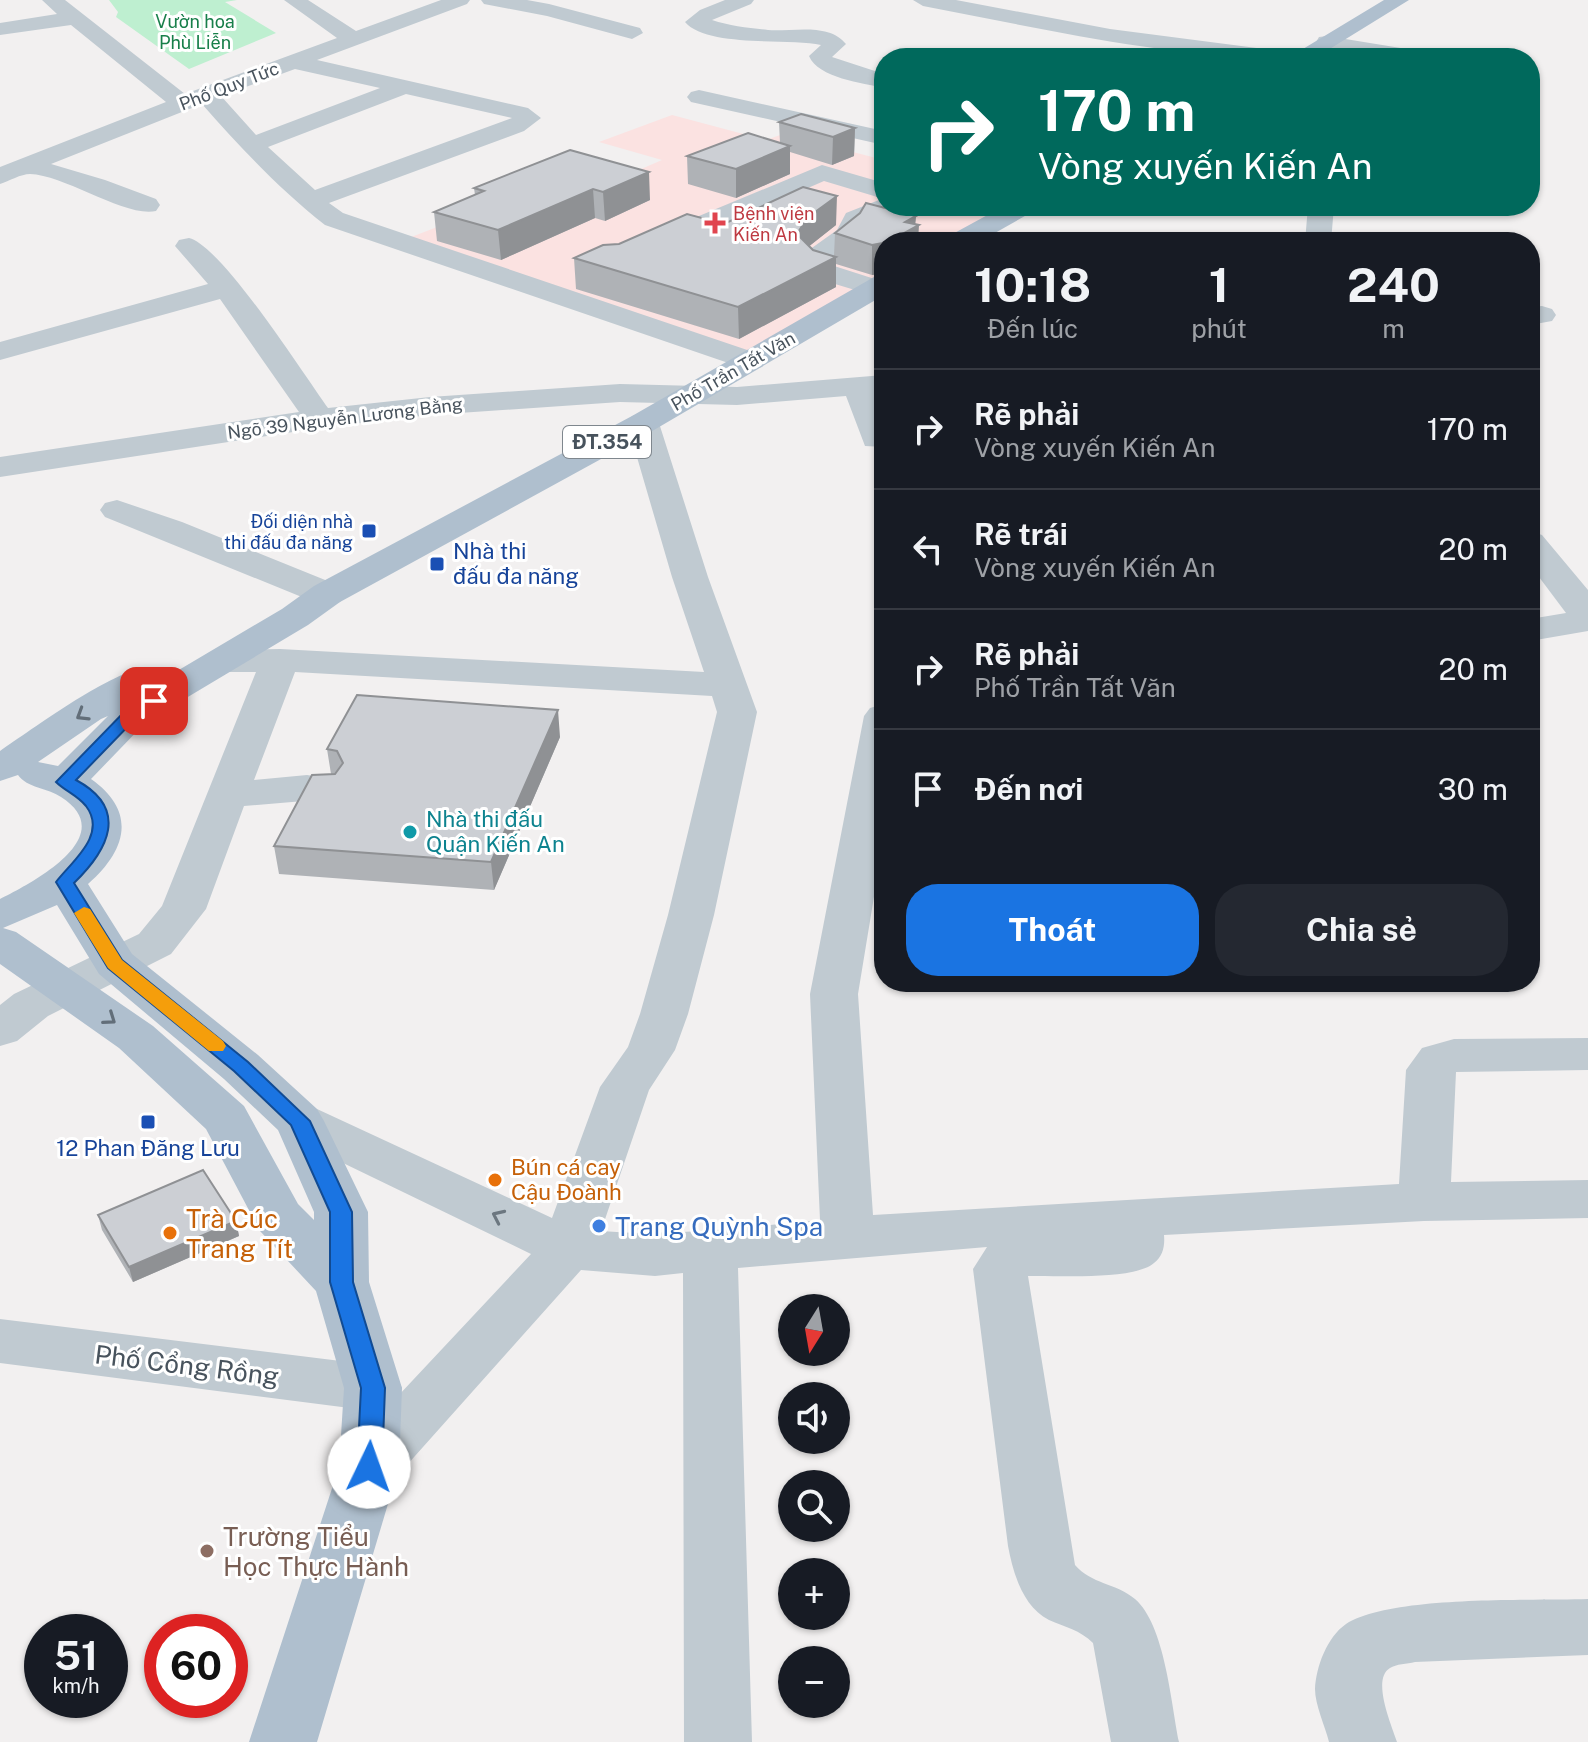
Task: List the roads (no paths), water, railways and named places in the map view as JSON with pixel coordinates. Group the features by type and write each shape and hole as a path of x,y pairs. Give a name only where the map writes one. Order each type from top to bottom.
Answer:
{"main road":[{"path":"1316,48 1399,0"},
{"path":"977,232 1005,216"},
{"name":"Phố Trần Tất Văn","path":"65,782 132,714 295,617 327,594 643,423 874,289"},
{"name":"Phố Trần Tất Văn","path":"0,770 87,711 275,610 327,594"},
{"path":"0,770 45,775 79,789 97,808 101,831 90,857 65,882 28,904 0,915"},
{"path":"65,882 115,964 241,1067 299,1121 341,1212 341,1282 373,1388 369,1467 283,1742"},
{"path":"0,942 136,1037 226,1118 279,1217 341,1282"}],"street":[{"path":"52,0 76,18 204,90 251,145 309,201 334,219 751,361"},
{"path":"294,0 355,40"},
{"name":"Phố Quy Tức","path":"0,176 30,166 204,90 294,62 460,0"},
{"path":"491,0 549,10 632,33"},
{"path":"744,0 696,22 730,30 832,41 835,44 820,56 821,60 845,71 874,78"},
{"path":"923,0 1110,35 1206,48"},
{"path":"730,30 770,16"},
{"path":"0,29 76,18"},
{"path":"1327,42 1362,48"},
{"path":"294,62 520,113 529,118 516,126 309,201"},
{"path":"251,145 406,86"},
{"path":"699,97 874,136"},
{"path":"782,160 874,188"},
{"path":"30,166 96,185 147,205"},
{"path":"637,253 822,173"},
{"path":"874,210 855,219 849,234 819,256 820,268 874,284"},
{"path":"189,246 227,288 319,418"},
{"path":"0,351 227,288"},
{"path":"871,385 874,417"},
{"name":"Ngõ 39 Nguyễn Lương Bằng","path":"0,467 319,418 550,396 737,396 871,385"},
{"path":"369,1467 568,1249 625,1087 651,1050 691,915 737,712 690,577 643,423"},
{"path":"117,510 167,526 270,574 327,594"},
{"path":"1540,554 1584,609 1585,616 1581,622 1540,628"},
{"path":"222,661 280,660 728,685"},
{"path":"0,1030 31,1005 155,944 183,909 280,660"},
{"path":"848,1237 834,994 874,772"},
{"path":"227,795 324,789"},
{"path":"1424,1202 1431,1070 1439,1060 1454,1055 1588,1054"},
{"path":"299,1121 568,1249 655,1256 710,1248 1136,1217 1424,1202 1588,1199"},
{"path":"1136,1217 1138,1247 1131,1252 1019,1256 1007,1260 1000,1269 1015,1391 1046,1574 1064,1599 1100,1609 1116,1619 1124,1634 1145,1742"},
{"path":"710,1248 718,1742"},
{"name":"Phố Cổng Rồng","path":"0,1341 373,1388"},
{"path":"1363,1742 1348,1691 1352,1664 1368,1645 1415,1633 1588,1627"}],"place":[{"name":"Bệnh viện Kiến An","path":"715,223"},
{"name":"Đối diện nhà thi đấu đa năng","path":"369,531"},
{"name":"Nhà thi đấu đa năng","path":"437,564"},
{"name":"Nhà thi đấu Quận Kiến An","path":"410,832"},
{"name":"12 Phan Đăng Lưu","path":"148,1122"},
{"name":"Bún cá cay Cậu Đoành","path":"495,1180"},
{"name":"Trang Quỳnh Spa","path":"599,1226"},
{"name":"Trà Cúc Trang Tít","path":"170,1233"},
{"name":"Trường Tiểu Học Thực Hành","path":"207,1551"}],"park label":[{"name":"Vườn hoa Phù Liễn","path":"195,31"}]}
